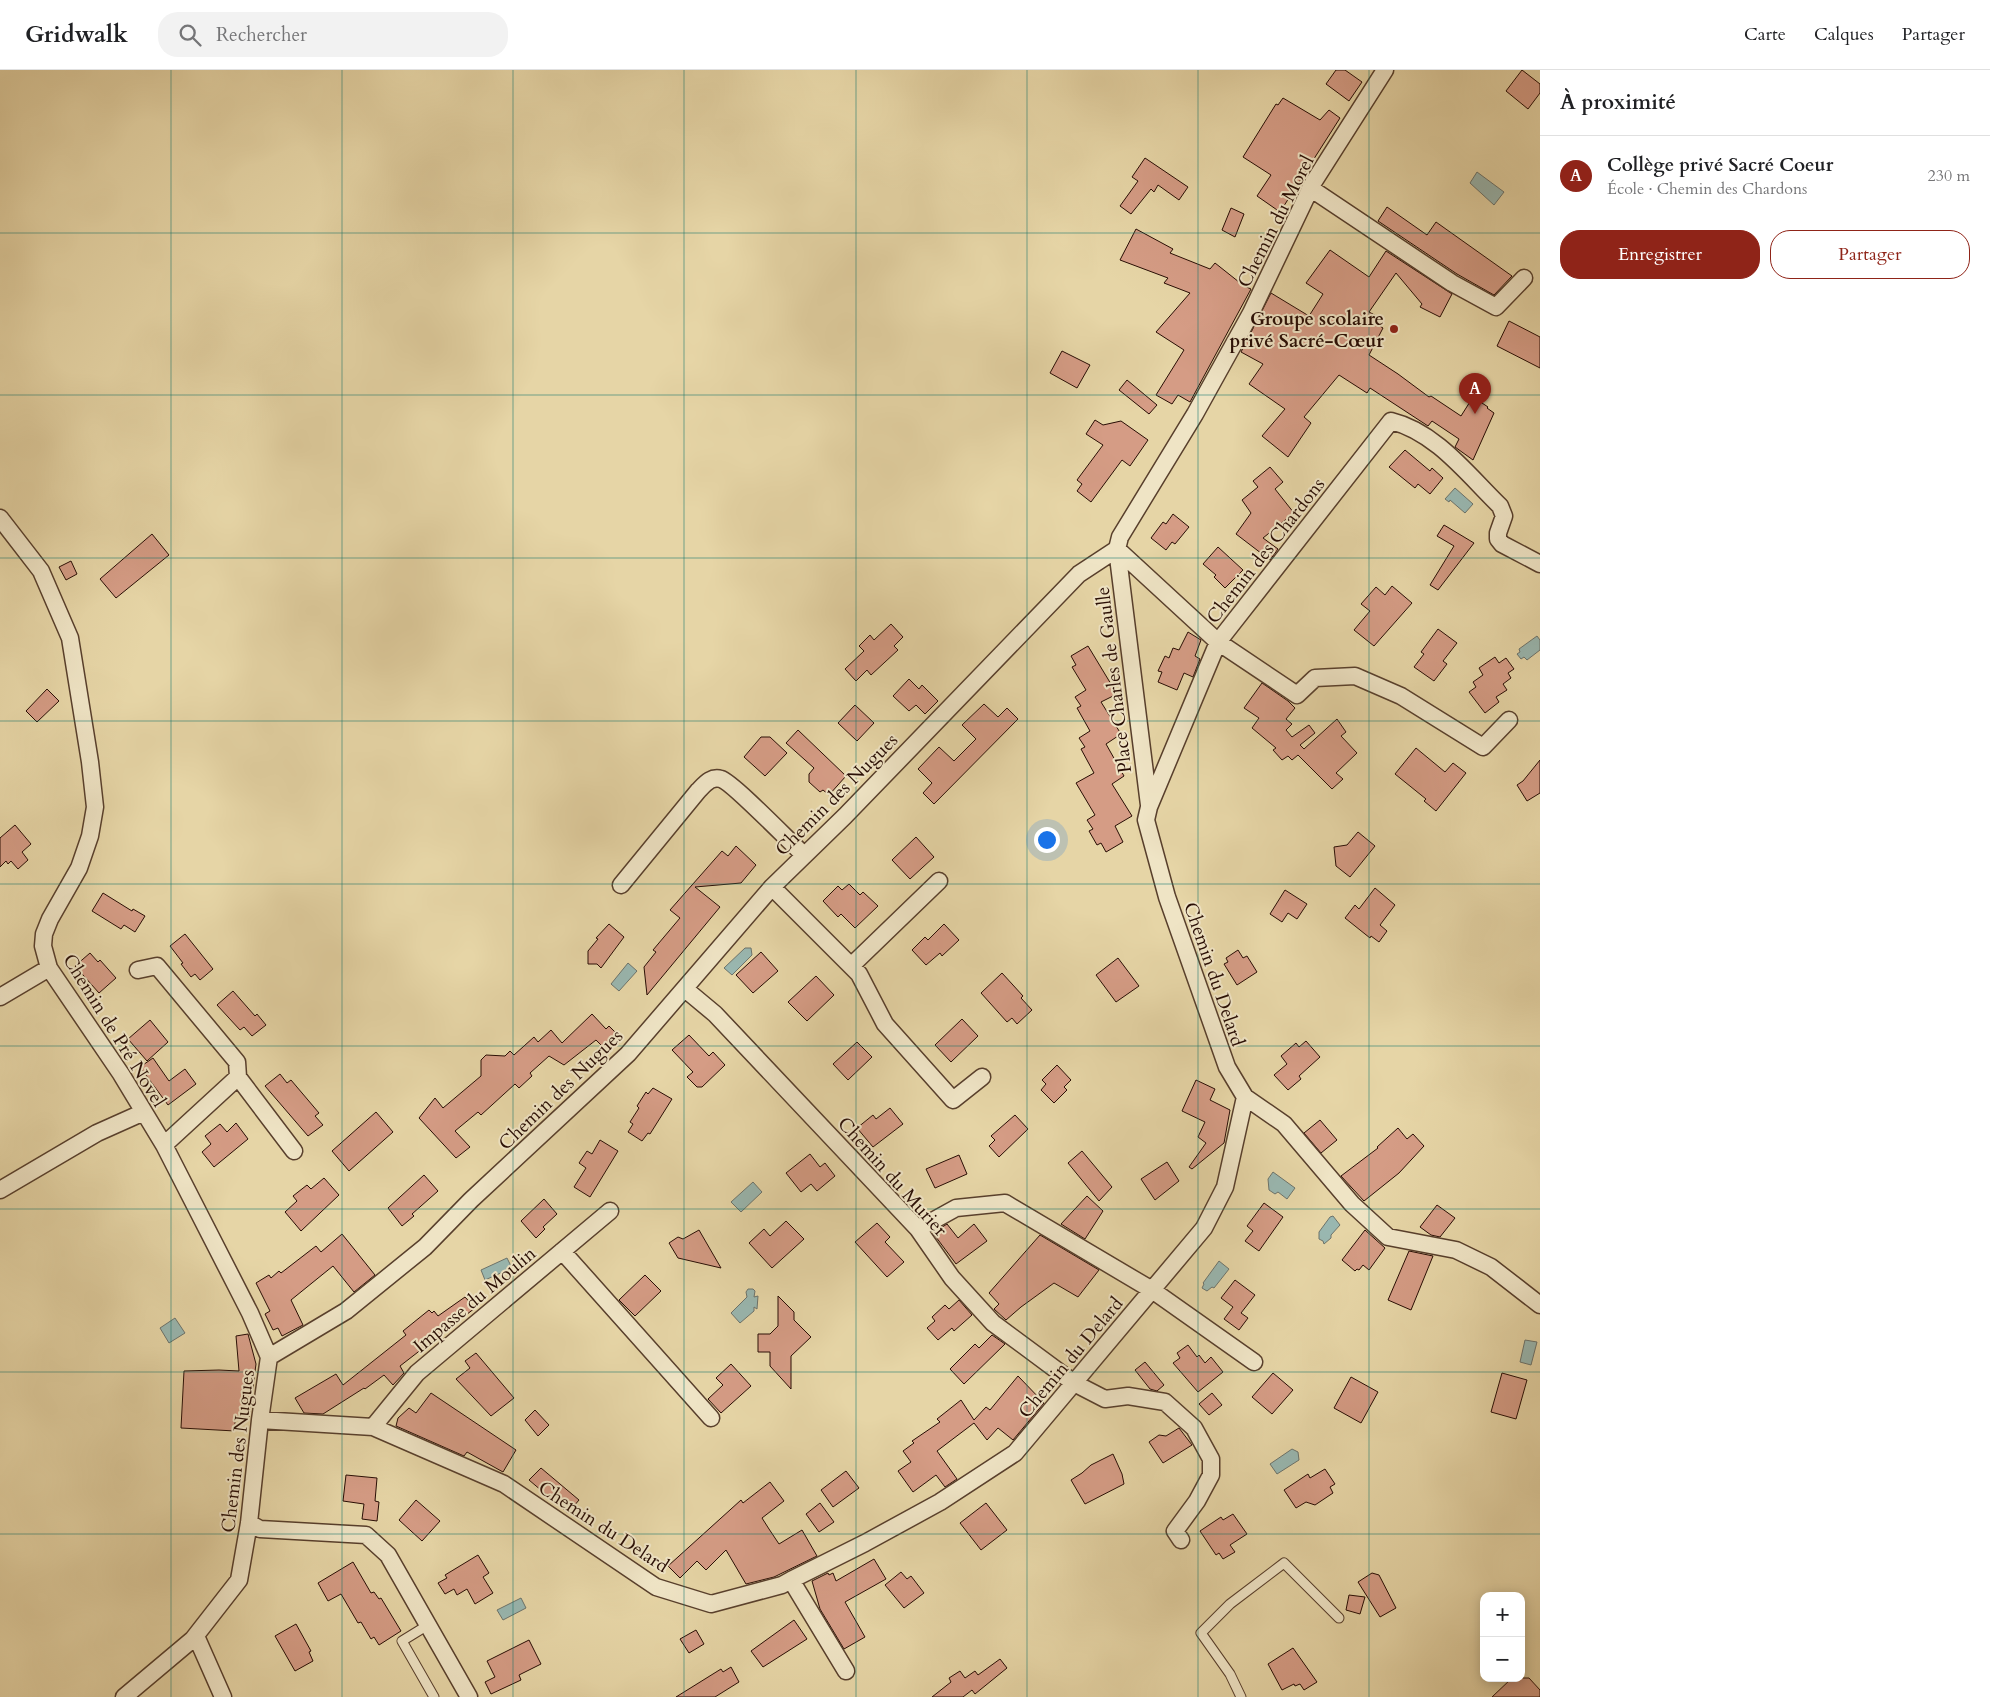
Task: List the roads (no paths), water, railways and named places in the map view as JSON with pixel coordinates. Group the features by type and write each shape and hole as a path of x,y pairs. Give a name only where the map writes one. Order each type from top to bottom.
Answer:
{"street":[{"name":"Chemin du Morel","path":"1117,548 1120,537 1195,414 1251,313 1310,188 1385,70"},
{"path":"1310,188 1452,283 1496,307 1524,278"},
{"name":"Chemin des Chardons","path":"1508,720 1483,747 1401,696 1354,676 1315,678 1296,695 1218,642 1390,421 1405,425 1440,447 1500,506 1504,516 1498,533 1498,539 1502,544 1540,564"},
{"name":"Chemin de Pré Novel","path":"0,518 41,571 70,638 93,789 95,807 87,844 79,868 50,918 44,934 43,946 50,968 121,1074 164,1144 250,1313 269,1357"},
{"path":"1117,548 1218,642"},
{"name":"Place Charles de Gaulle","path":"1117,548 1149,807"},
{"name":"Chemin des Nugues","path":"130,1695 196,1636 240,1580 249,1523 269,1357 346,1311 425,1247 470,1200 628,1054 772,887 852,809 1079,574 1117,548"},
{"name":"Chemin du Delard","path":"260,1420 373,1427 504,1484 656,1587 711,1604 791,1580 865,1543 931,1506 1016,1453 1204,1228 1225,1187 1245,1097 1227,1067 1167,897 1146,820 1149,807 1218,642"},
{"path":"621,885 698,791 712,779 720,778 734,788 804,855"},
{"path":"851,966 939,881"},
{"path":"772,887 859,974 885,1024 953,1100 982,1077"},
{"path":"138,970 157,966 237,1062 238,1077 294,1151"},
{"path":"0,997 50,968"},
{"name":"Chemin du Murier","path":"685,990 715,1014 918,1229 952,1278 993,1323 1074,1383 1105,1399 1128,1396 1165,1402 1194,1428 1211,1459 1211,1475 1197,1501 1175,1531 1181,1540"},
{"path":"164,1144 238,1077"},
{"path":"1245,1097 1284,1124 1352,1204 1388,1237 1456,1250 1491,1267 1540,1305"},
{"path":"0,1190 97,1132 144,1112"},
{"path":"918,1229 956,1208 1005,1203 1152,1290 1254,1362"},
{"name":"Impasse du Moulin","path":"373,1427 417,1373 610,1211"},
{"path":"562,1251 711,1418"},
{"path":"249,1523 260,1529 366,1536 388,1555 469,1697"},
{"path":"791,1580 846,1671"},
{"path":"196,1636 223,1697"}],"lane":[{"path":"1241,1697 1230,1674 1201,1633 1230,1604 1284,1563 1338,1618"},
{"path":"428,1625 402,1640 434,1697"}],"water":[{"path":"1477,172 1504,192 1494,205 1470,183"},
{"path":"1455,488 1473,504 1465,513 1450,500 1449,502 1445,499"},
{"path":"1537,636 1540,640 1540,650 1527,660 1524,657 1521,659 1517,654 1520,652 1519,649"},
{"path":"745,948 751,948 752,955 732,975 724,968"},
{"path":"628,963 637,971 619,991 611,984"},
{"path":"1273,1172 1295,1188 1287,1199 1278,1192 1275,1194 1269,1190 1268,1179"},
{"path":"753,1182 762,1192 741,1212 731,1202"},
{"path":"1333,1216 1340,1225 1324,1244 1319,1239 1319,1232 1330,1217"},
{"path":"507,1258 512,1268 485,1280 481,1270"},
{"path":"1219,1261 1229,1269 1214,1288 1212,1287 1207,1291 1202,1288 1203,1283"},
{"path":"748,1289 755,1291 754,1297 758,1296 757,1309 754,1307 754,1311 740,1323 731,1313 747,1297 746,1292"},
{"path":"175,1318 185,1333 169,1343 160,1328"},
{"path":"1525,1340 1537,1342 1531,1365 1520,1362"},
{"path":"1292,1449 1298,1452 1299,1460 1277,1474 1270,1464"},
{"path":"521,1598 526,1608 503,1620 497,1610"}],"place":[{"name":"Groupe scolaire privé Sacré-Cœur","path":"1394,329"},
{"name":"Collège privé Sacré Coeur","path":"1475,414"}]}
